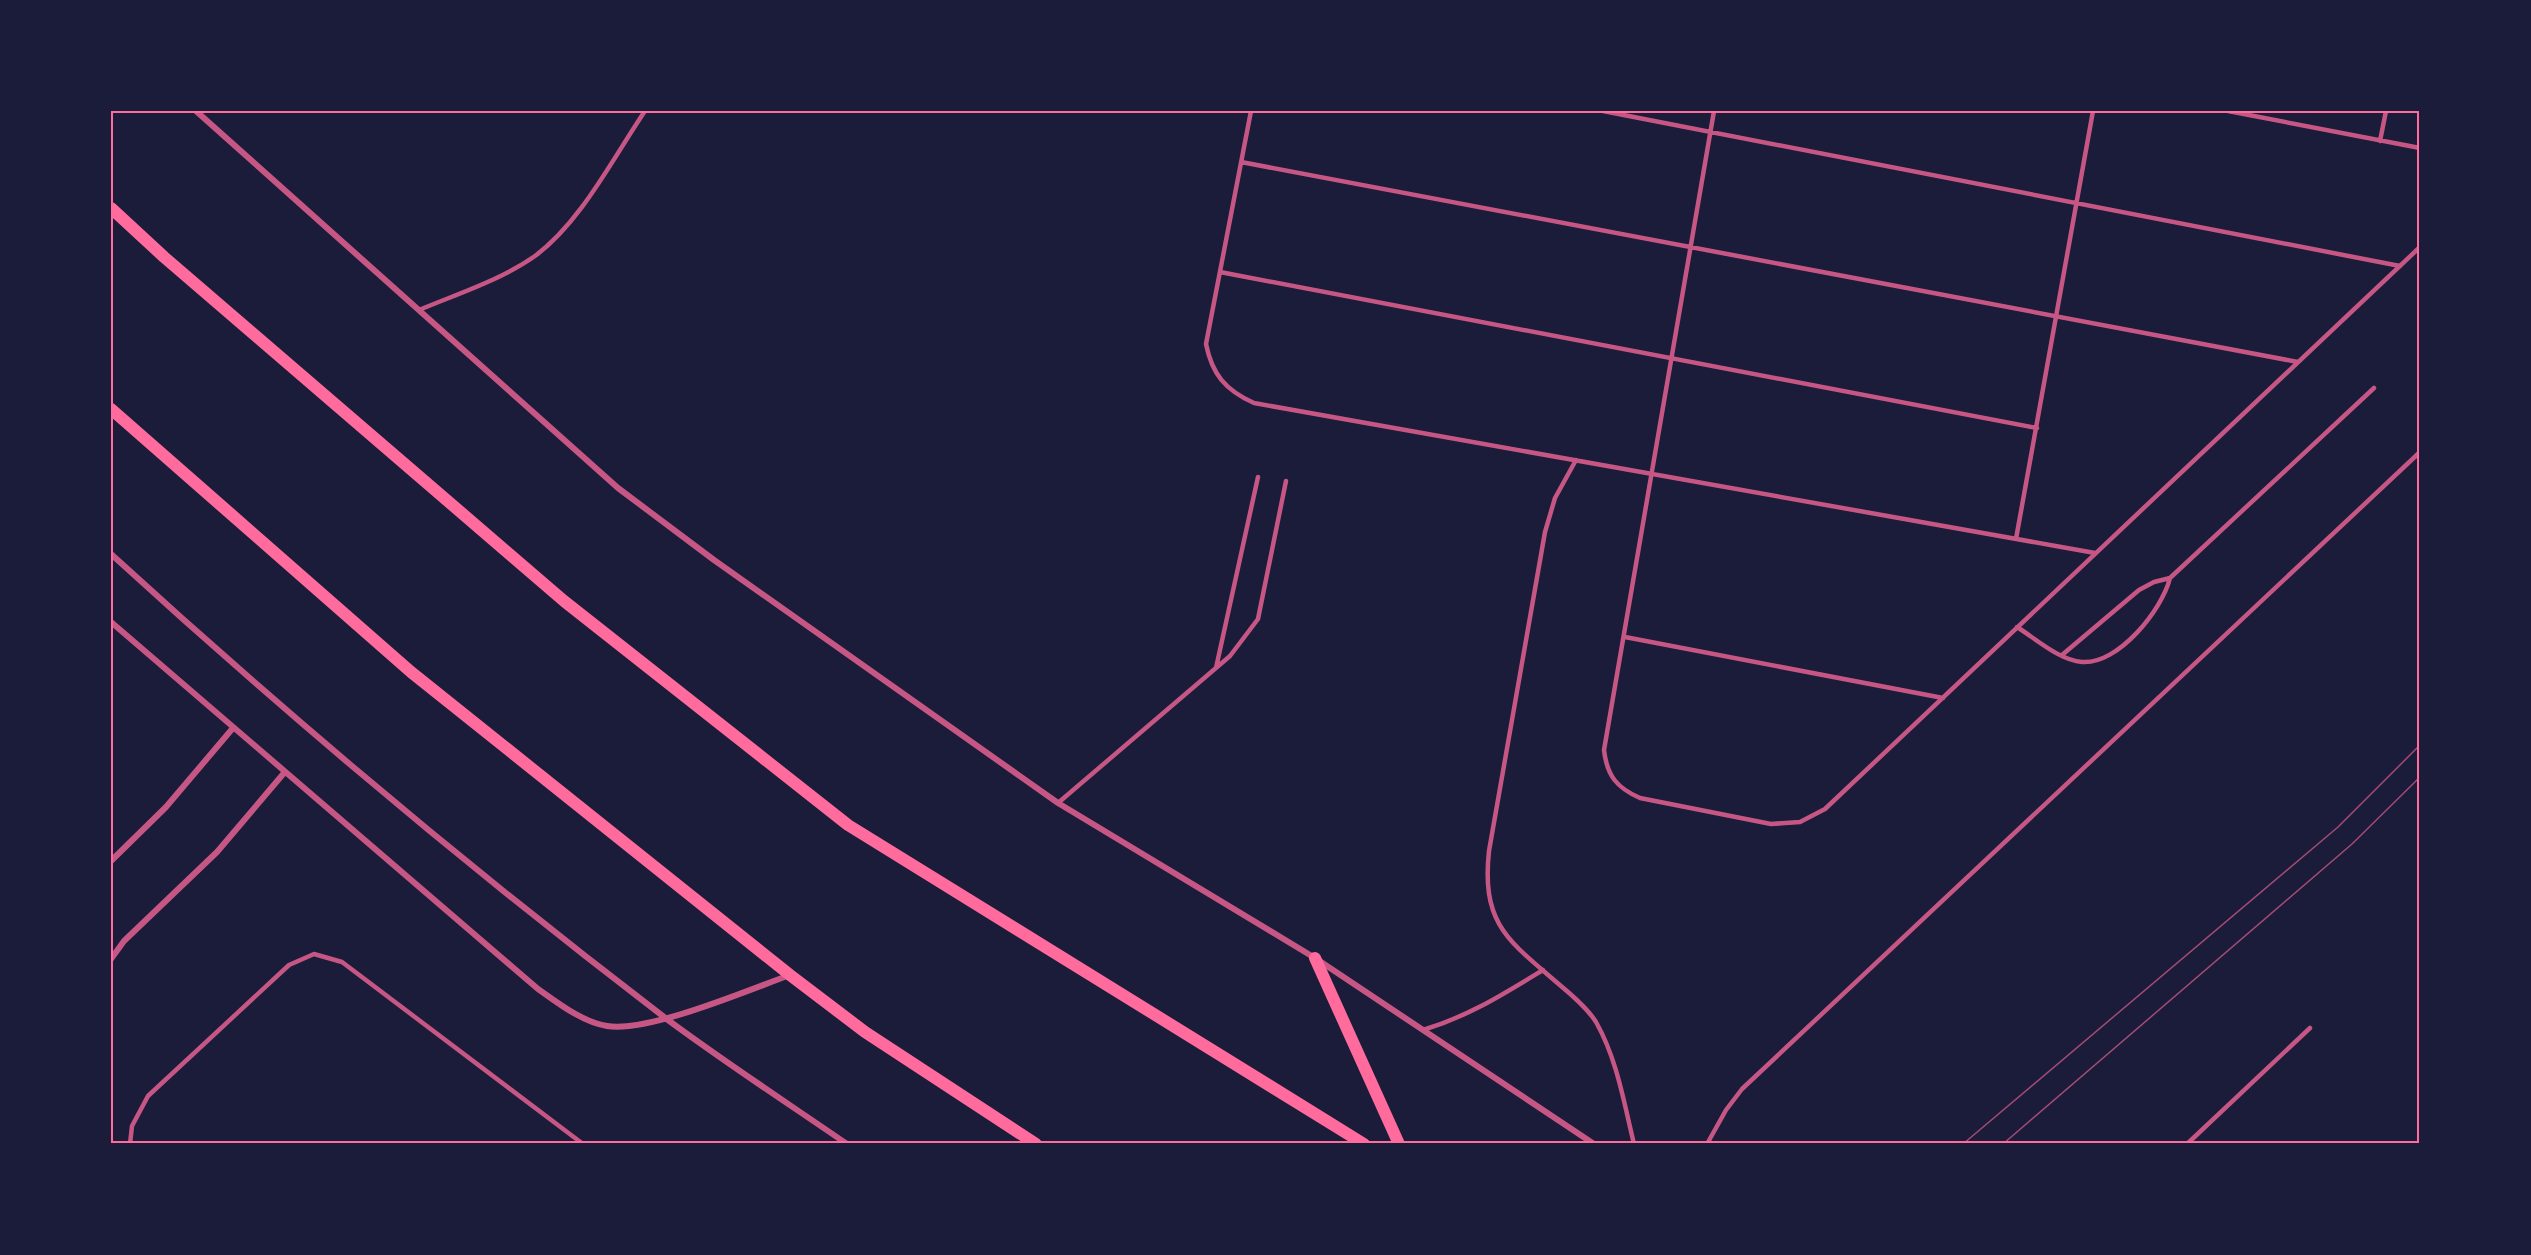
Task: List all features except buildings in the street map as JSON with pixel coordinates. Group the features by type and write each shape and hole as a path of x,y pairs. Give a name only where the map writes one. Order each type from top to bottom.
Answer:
{"main road":[{"path":"111,208 164,257 564,601 848,825 1364,1144"},
{"path":"111,409 411,672 790,975 865,1032 1036,1144"},
{"path":"1315,958 1399,1144"}],"street":[{"path":"196,111 627,494 831,645 1058,803 1315,958 1594,1144"},
{"path":"111,554 389,797 666,1018 847,1144"},
{"path":"111,622 538,989 570,1011 607,1026 633,1026 666,1018 790,975"},
{"path":"111,861 166,807 233,728"},
{"path":"111,959 124,942 217,852 284,773"}],"lane":[{"path":"419,310 513,268 552,241 569,223 645,111"},
{"path":"1251,111 1206,344 1210,363 1220,381 1236,395 1254,403 2095,553"},
{"path":"1603,111 2400,266"},
{"path":"1714,111 1654,475 1604,750 1606,765 1612,779 1624,791 1640,798 1771,824 1800,822 1825,809 2420,247"},
{"path":"2016,539 2093,111"},
{"path":"2228,111 2420,148"},
{"path":"2380,141 2386,111"},
{"path":"1241,162 2298,362"},
{"path":"1220,272 2037,428"},
{"path":"2017,627 2062,656 2084,662 2098,660 2117,650 2159,607 2170,579 2374,388"},
{"path":"1707,1144 1726,1110 1742,1089 2420,452"},
{"path":"1576,460 1555,498 1545,532 1486,875 1488,898 1496,920 1509,940 1571,994 1595,1020 1614,1068 1634,1144"},
{"path":"1216,668 1258,477"},
{"path":"1058,803 1216,668 1242,643 1258,619 1286,481"},
{"path":"2062,656 2139,590 2154,582 2170,579"},
{"path":"1625,637 1943,698"},
{"path":"130,1144 132,1126 148,1096 289,965 314,954 342,962 583,1144"},
{"path":"1423,1030 1459,1019 1488,1005 1543,970"},
{"path":"2187,1144 2310,1028"}],"tram line":[{"path":"1963,1144 2338,827 2420,745"},
{"path":"2003,1144 2352,844 2420,777"}]}
